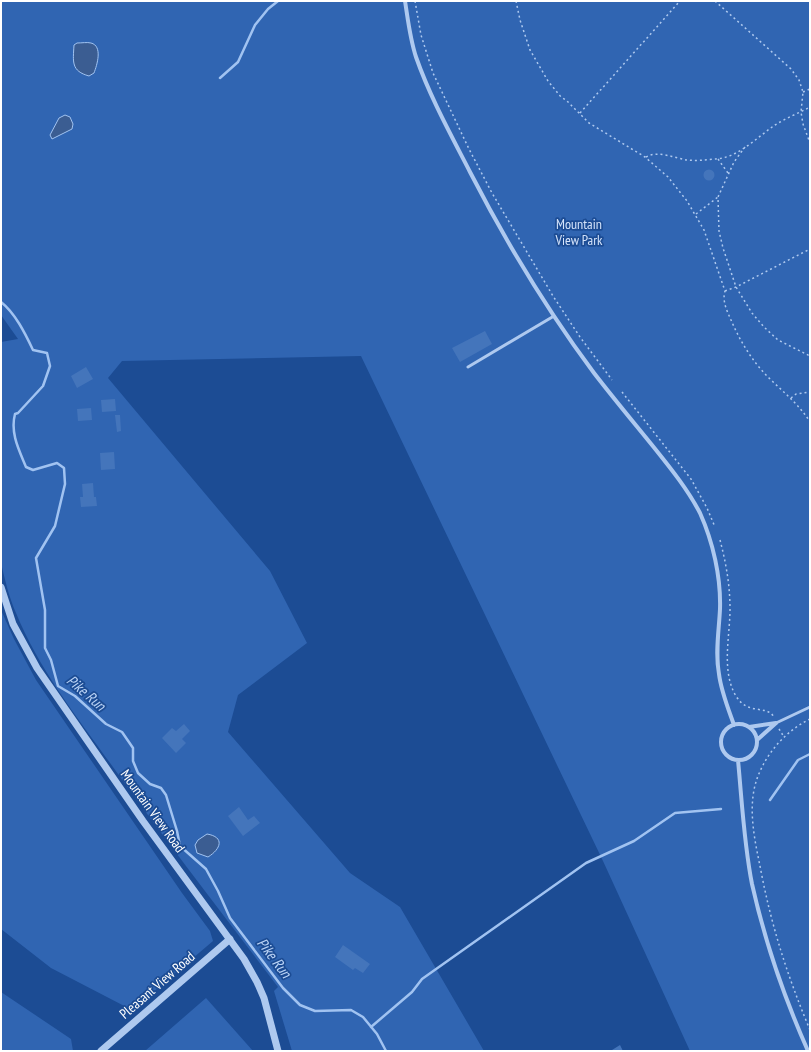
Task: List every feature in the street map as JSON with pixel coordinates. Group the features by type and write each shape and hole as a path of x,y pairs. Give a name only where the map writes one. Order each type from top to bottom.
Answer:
{"street":[{"path":"405,1 408,24 416,56 442,116 494,217 554,316 594,374 676,474 699,513 709,537 717,570 720,607 718,673 723,695 734,725"},
{"name":"Mountain View Road","path":"1,587 13,624 36,668 139,815 241,954 257,982 264,998 278,1051"},
{"path":"749,727 776,723"},
{"path":"757,740 776,723"},
{"path":"742,724 749,727 757,740 756,748 752,755 745,759 738,760 725,754 720,744 723,733 727,728 742,724"},
{"path":"738,760 748,854 760,915 777,974 808,1051"},
{"name":"Pleasant View Road","path":"101,1051 230,939"}],"lane":[{"path":"468,367 554,316"},
{"path":"776,723 810,707"}],"path":[{"path":"415,1 421,35 433,73 479,168 514,233 553,296 580,337 612,380"},
{"path":"516,1 520,20 530,50 548,81 561,97 566,100 589,123 646,158 668,177 696,214 711,246 725,291 723,298 729,316 745,347 767,376 791,398 810,422"},
{"path":"580,113 680,1"},
{"path":"715,1 791,69 799,80 803,92 801,112 803,124 810,143"},
{"path":"803,92 810,89"},
{"path":"646,158 651,154 657,154 687,160 718,159 735,153 776,125 810,107"},
{"path":"745,147 728,173 718,197 719,231 723,248 736,287 752,313 778,340 810,356"},
{"path":"718,159 728,173"},
{"path":"696,214 718,197"},
{"path":"725,291 736,287 810,249"},
{"path":"622,392 691,479 707,508 715,527"},
{"path":"791,398 796,394 810,392"},
{"path":"720,540 729,577 730,609 728,657 729,677 732,688 742,704 750,709 768,712 774,718"},
{"path":"810,719 784,737 766,759 758,777 753,799 753,825 763,884 773,927 782,958 810,1030"},
{"path":"779,729 784,737"}],"green space":[{"name":"Mountain View Park","path":"1,1 810,1 810,1051 690,1051 603,861 361,356 122,361 108,378 270,571 307,643 238,695 228,732 350,873 400,907 484,1051 292,1051 274,991 278,987 157,828 62,696 37,656 26,635 7,588 1,563 1,342 18,339 1,315"},
{"path":"1,610 14,639 36,680 182,893 210,931 213,941 132,1010 51,968 1,929"},
{"path":"1,992 71,1039 73,1051 1,1051"},
{"path":"206,998 253,1051 145,1051"}],"shaded area":[{"path":"77,43 91,43 97,48 98,56 94,73 89,76 83,74 74,65 74,45"},
{"path":"65,115 70,117 73,124 72,129 52,139 50,135 59,118"},
{"path":"207,834 219,840 218,847 208,857 197,853 195,845 198,840"}],"building":[{"path":"709,169 713,171 715,175 713,179 709,181 705,179 703,175 705,171"},
{"path":"485,331 492,344 460,362 452,348"},
{"path":"86,367 93,379 77,388 71,376"},
{"path":"115,399 116,411 102,412 101,400"},
{"path":"91,408 92,420 78,421 77,409"},
{"path":"115,415 120,415 121,431 117,432"},
{"path":"114,452 115,469 101,470 100,453"},
{"path":"93,483 94,497 96,497 97,506 81,507 80,497 83,497 82,484"},
{"path":"184,724 190,731 182,739 186,743 176,753 162,738 172,728 176,731"},
{"path":"239,807 248,820 254,816 260,823 243,836 228,816"},
{"path":"343,945 370,964 363,973 355,968 353,970 335,957"},
{"path":"620,1045 623,1051 612,1051 612,1050"}],"waterway":[{"path":"220,78 238,62 255,25 268,9 278,1"},
{"name":"Pike Run","path":"1,302 11,312 23,330 33,350 47,353 50,366 43,386 18,413 15,414 14,435 26,467 33,470 57,463 64,468 65,484 55,526 36,558 45,610 45,648 51,660 58,686 75,696 106,724 122,732 133,748 133,761 138,773 150,784 161,788 166,795 180,846 206,869 230,918 283,988 300,1005 315,1011 351,1010 363,1017 377,1034 386,1051"},
{"path":"770,800 798,760 810,754"},
{"path":"371,1027 412,992 422,979 586,863 634,841 675,813 721,809"}]}
